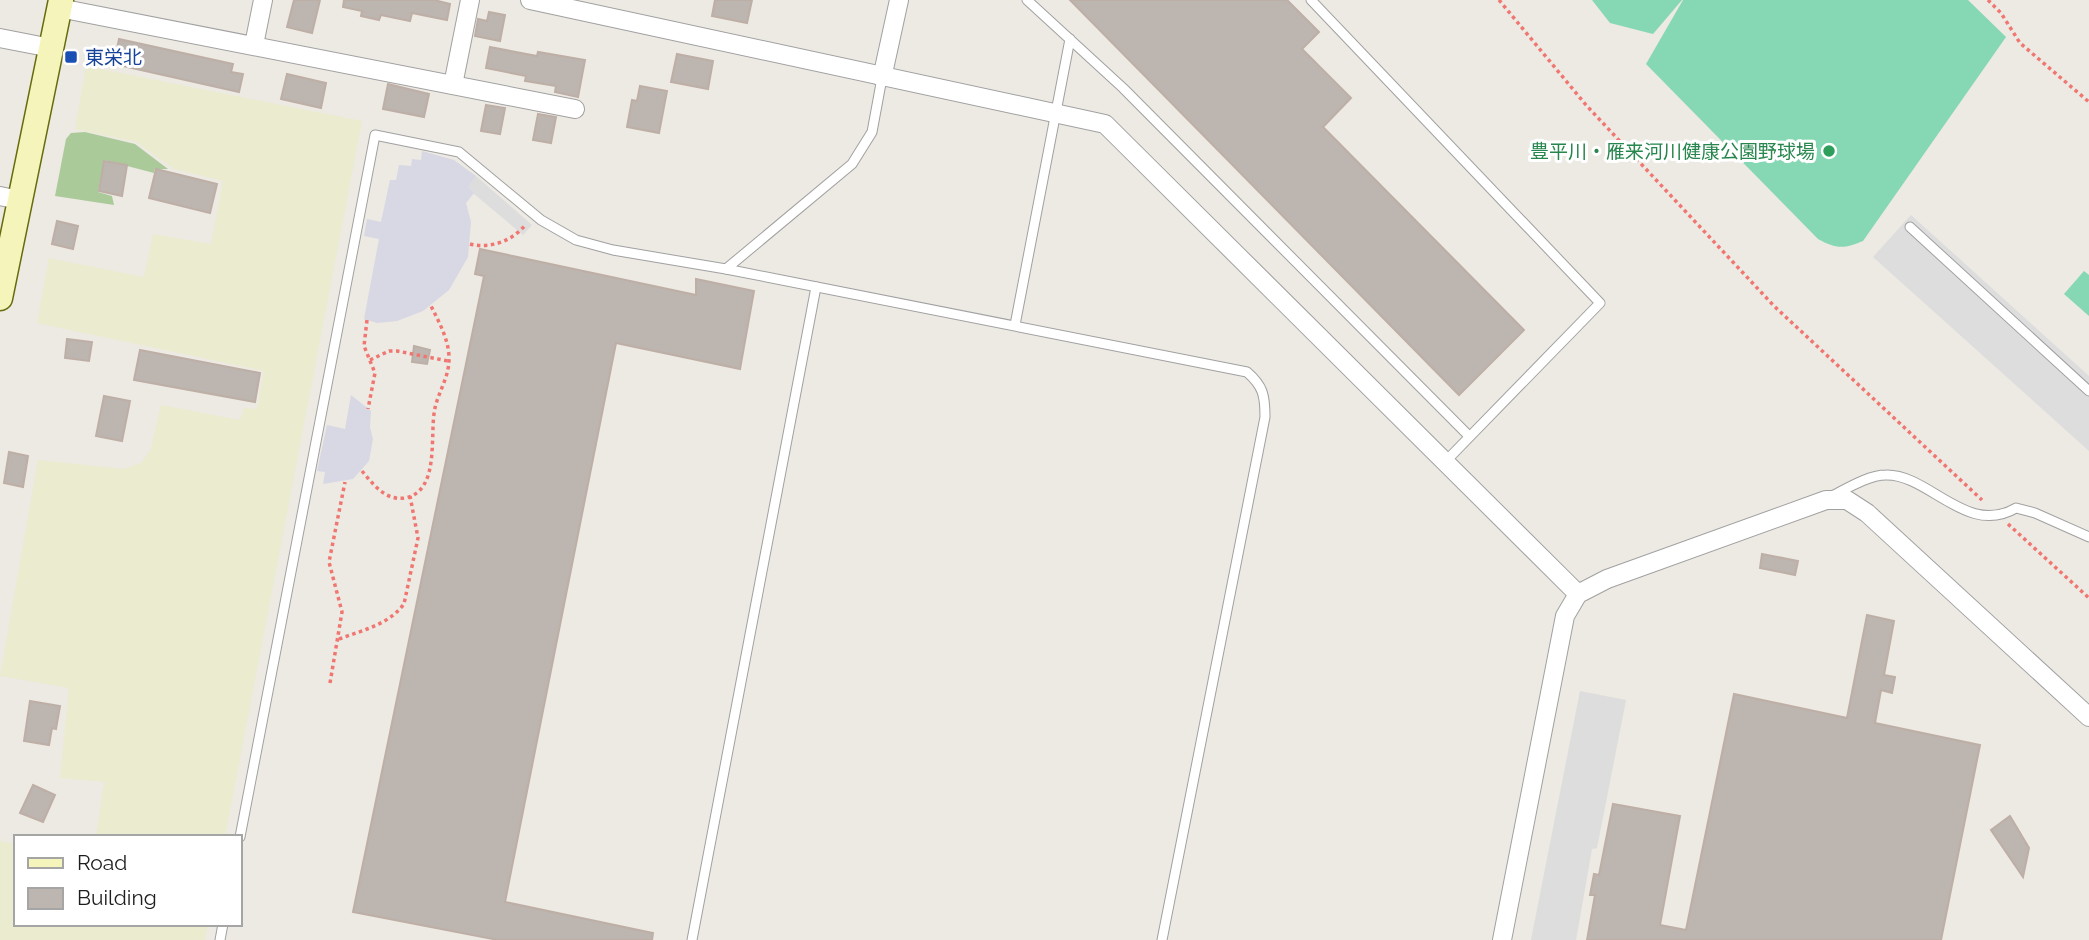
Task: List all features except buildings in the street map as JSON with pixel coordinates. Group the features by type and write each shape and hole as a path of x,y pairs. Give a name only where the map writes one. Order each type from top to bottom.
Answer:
{"street":[{"path":"254,45 263,0"},
{"path":"453,85 470,0"},
{"path":"530,0 1105,124 1578,594"},
{"path":"882,78 899,0"},
{"path":"0,298 10,198 51,48 60,4 575,109"},
{"path":"0,38 51,48"},
{"path":"1502,940 1565,617 1578,594 1607,579 1826,500 1847,500 1867,513 2089,717"}],"lane":[{"path":"1027,0 1123,88 1469,436"},
{"path":"1311,0 1600,303 1445,461"},
{"path":"1014,325 1070,39"},
{"path":"726,269 852,164 872,132 882,78"},
{"path":"240,835 375,135 459,152 534,215 576,240 613,250 726,269 1247,372 1261,384 1265,394 1265,417 1162,940"},
{"path":"1910,228 2089,391"},
{"path":"692,940 816,287"},
{"path":"1826,500 1850,486 1885,475 1903,479 1976,514 2000,517 2016,508 2035,513 2089,537"}],"path":[{"path":"1499,0 1586,105 1774,306 2089,598"},
{"path":"1988,0 2001,13 2020,43 2089,102"},
{"path":"470,244 485,247 518,234 534,215"},
{"path":"362,471 381,492 390,497 410,496 423,487 427,477 435,406 447,376 449,361 446,341 431,306"},
{"path":"367,320 364,346 374,382 368,409"},
{"path":"370,360 381,354 397,351 449,361"},
{"path":"330,683 342,611 329,562 345,482"},
{"path":"339,639 379,625 404,604 418,538 410,496"}],"green space":[{"path":"1592,0 1682,0 1653,34 1610,23"},
{"name":"豊平川・雁来河川健康公園野球場","path":"1683,0 1968,0 2006,37 1863,241 1840,247 1818,239 1646,64"},
{"path":"86,66 362,121 225,835 96,835 104,782 60,778 69,688 0,676 38,460 124,469 141,463 151,449 161,405 240,420 244,408 257,409 264,371 37,323 49,258 144,277 153,234 211,244 223,181 174,169 136,142 75,129"},
{"path":"85,132 135,144 168,169 155,169 154,173 104,160 98,192 112,196 114,205 55,196 66,139 71,133"},
{"path":"2084,271 2089,275 2089,316 2064,294"},
{"path":"0,841 14,844 14,926 208,926 205,940 0,940"}],"shaded area":[{"path":"422,151 454,160 476,176 468,187 474,193 466,203 471,222 468,257 449,290 423,311 397,321 377,323 364,319 379,239 364,236 367,219 381,222 390,180 396,180 399,165 411,166 412,159 421,160"},
{"path":"476,176 532,225 523,235 467,188"},
{"path":"1911,215 2089,376 2089,451 1873,257"},
{"path":"351,395 371,411 370,427 373,439 369,461 353,479 323,484 325,472 317,471 327,425 345,429"},
{"path":"1580,691 1626,700 1597,848 1592,849 1576,940 1531,940"}],"place":[{"name":"東栄北","path":"71,57"},
{"name":"豊平川・雁来河川健康公園野球場","path":"1829,151"}]}
